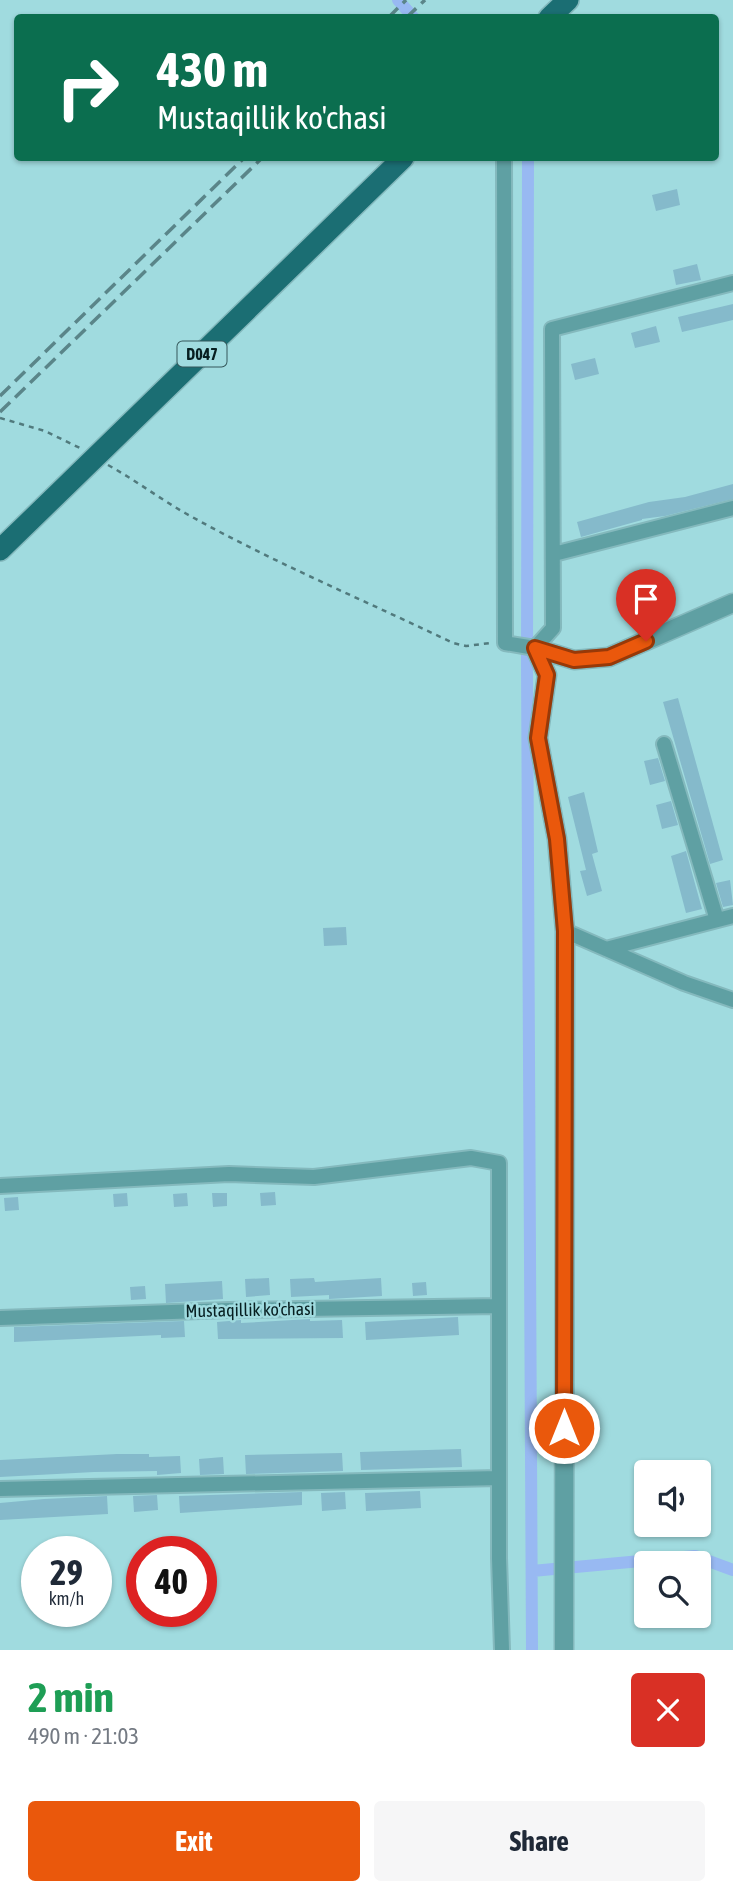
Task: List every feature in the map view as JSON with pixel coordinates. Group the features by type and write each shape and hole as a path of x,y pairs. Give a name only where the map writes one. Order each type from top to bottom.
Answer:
{"main road":[{"path":"553,14 568,0"},
{"name":"D047","path":"0,550 400,161"}],"street":[{"path":"504,161 505,643 535,648 574,660 609,657 733,603"},
{"path":"535,648 553,628 552,329 733,283"},
{"path":"554,554 733,508"},
{"path":"535,648 547,675 538,738 557,839 565,931 564,1650"},
{"path":"664,744 717,920"},
{"path":"606,948 733,916"},
{"path":"565,931 684,983 733,1000"},
{"path":"0,1186 229,1174 314,1177 471,1158 499,1163 502,1650"},
{"name":"Mustaqillik ko'chasi","path":"0,1318 229,1310 499,1306"},
{"path":"0,1489 499,1478"}],"path":[{"path":"0,418 45,431 74,444 183,512 242,543 453,643 466,646 505,643"}],"building":[{"path":"677,189 680,205 656,211 652,195"},
{"path":"697,264 701,280 676,285 673,270"},
{"path":"733,304 733,320 682,332 678,317"},
{"path":"656,326 660,342 635,348 631,333"},
{"path":"595,358 599,374 575,380 571,364"},
{"path":"733,484 733,499 642,519 581,537 577,522 649,502 685,497"},
{"path":"678,698 723,860 710,864 663,702"},
{"path":"658,758 665,781 650,785 644,761"},
{"path":"584,792 598,852 592,854 602,891 587,896 580,871 586,870 568,797"},
{"path":"671,801 678,825 662,829 656,805"},
{"path":"686,851 702,909 686,913 671,856"},
{"path":"730,880 733,905 723,907 716,883"},
{"path":"346,927 347,945 324,946 323,928"},
{"path":"275,1192 276,1205 261,1206 260,1193"},
{"path":"127,1193 128,1206 114,1207 113,1194"},
{"path":"187,1193 188,1206 174,1207 173,1194"},
{"path":"212,1193 227,1193 227,1206 213,1207"},
{"path":"18,1197 19,1210 5,1211 4,1198"},
{"path":"269,1278 270,1295 246,1297 245,1279"},
{"path":"314,1278 315,1282 381,1278 382,1296 329,1299 329,1295 291,1297 290,1279"},
{"path":"222,1281 223,1299 166,1303 165,1284"},
{"path":"426,1282 427,1295 413,1296 412,1283"},
{"path":"145,1286 146,1299 131,1300 130,1287"},
{"path":"458,1317 459,1335 366,1340 365,1322"},
{"path":"342,1320 343,1338 218,1339 217,1322"},
{"path":"184,1321 185,1337 161,1338 161,1335 14,1342 14,1327"},
{"path":"461,1449 462,1467 361,1470 360,1452"},
{"path":"342,1453 343,1471 246,1474 245,1455"},
{"path":"117,1454 180,1456 181,1473 157,1475 157,1471 94,1472 0,1477 0,1460"},
{"path":"223,1457 224,1474 200,1475 199,1459"},
{"path":"420,1491 421,1508 366,1511 365,1493"},
{"path":"302,1492 302,1505 180,1513 179,1496"},
{"path":"345,1492 346,1509 322,1511 321,1493"},
{"path":"157,1495 158,1510 134,1512 133,1496"},
{"path":"107,1496 108,1514 0,1520 0,1503"}],"waterway":[{"path":"398,0 410,14"},
{"path":"528,161 527,664 532,1650"},
{"path":"532,1571 695,1556 733,1570"}],"railway":[{"path":"392,14 406,0"},
{"path":"410,14 425,0"},
{"path":"0,396 241,161"},
{"path":"0,412 259,161"}],"route":[{"path":"564,1428 565,931 557,839 538,738 547,675 535,648 574,660 609,657 646,641"}]}
